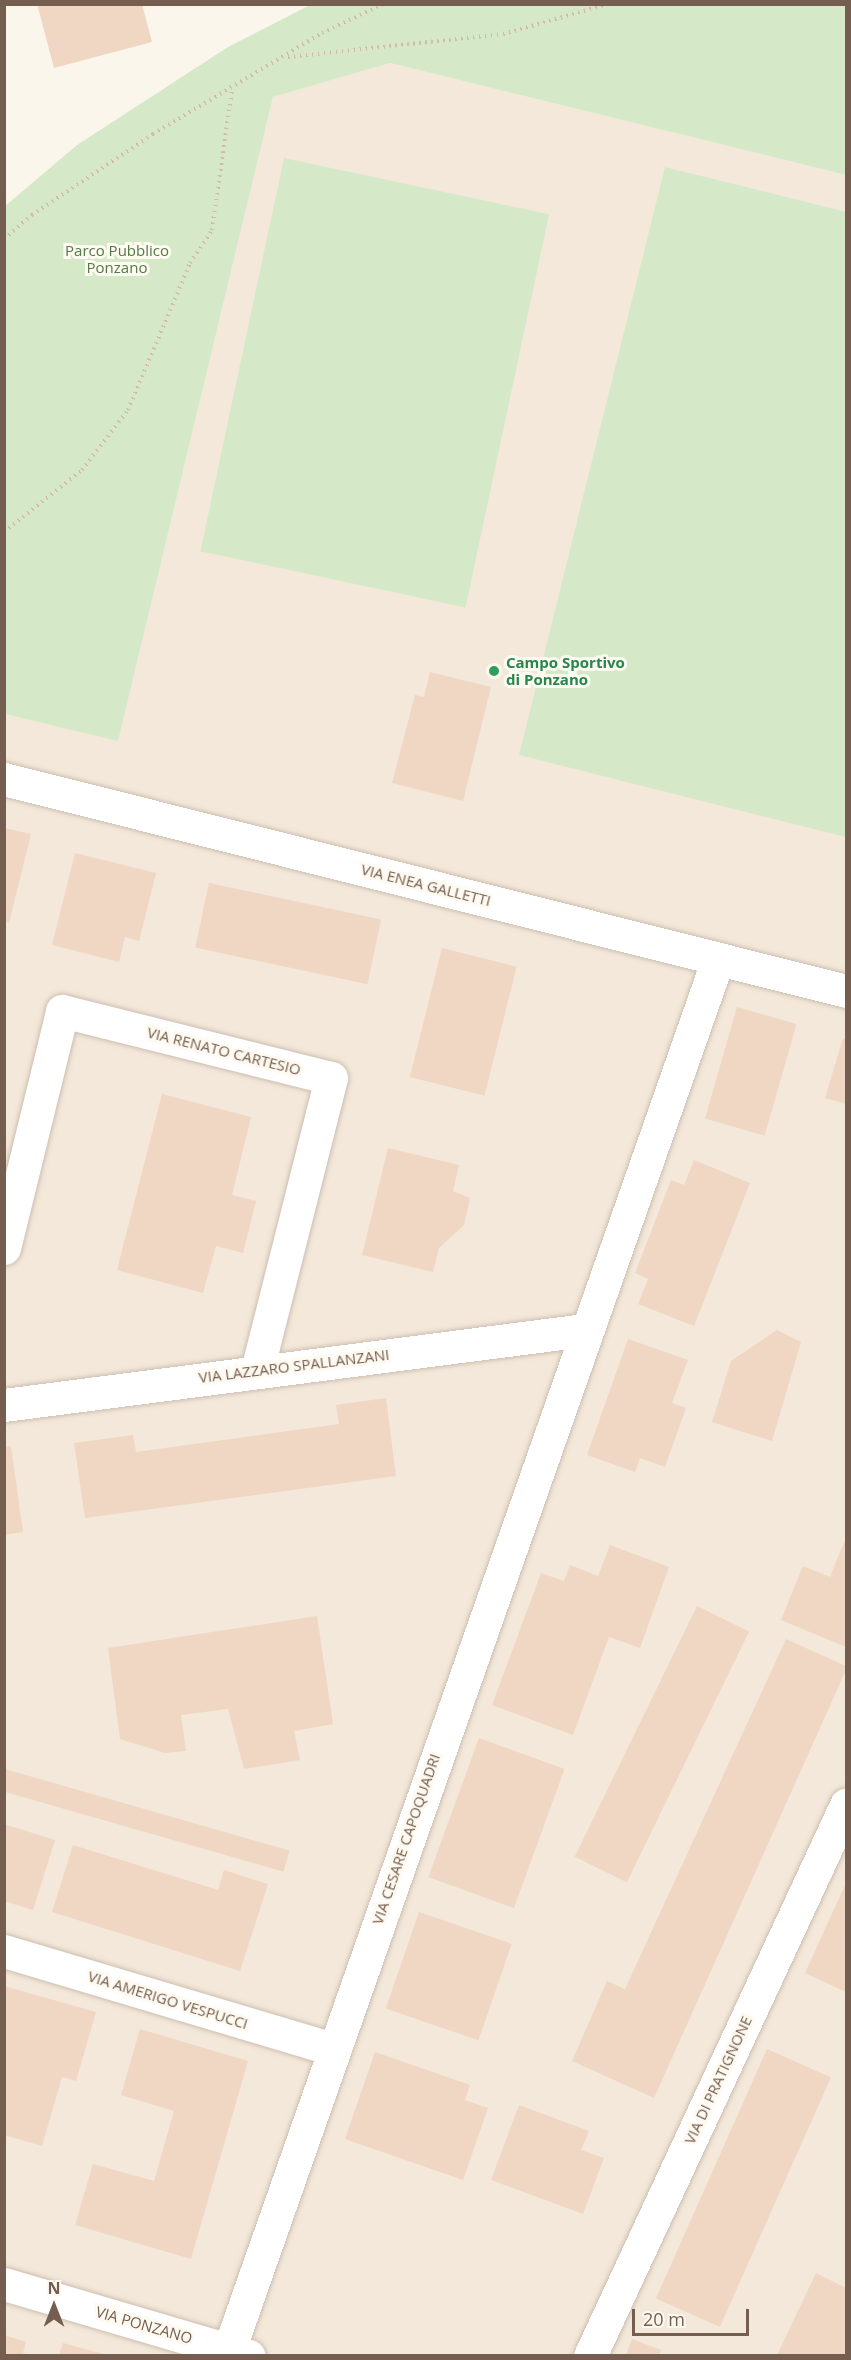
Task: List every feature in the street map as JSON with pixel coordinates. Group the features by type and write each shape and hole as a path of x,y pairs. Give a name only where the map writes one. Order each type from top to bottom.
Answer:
{"street":[{"name":"VIA ENEA GALLETTI","path":"4,779 846,991"},
{"name":"VIA CESARE CAPOQUADRI","path":"239,2353 332,2049 718,959"},
{"name":"VIA RENATO CARTESIO","path":"4,1248 62,1011 331,1078 257,1370"},
{"name":"VIA LAZZARO SPALLANZANI","path":"4,1405 257,1370 585,1330"},
{"name":"VIA DI PRATIGNONE","path":"590,2355 846,1805"},
{"name":"VIA AMERIGO VESPUCCI","path":"4,1951 332,2049"},
{"name":"VIA PONZANO","path":"4,2284 186,2347 239,2353"}],"path":[{"path":"4,239 32,215 153,134 232,90 322,33 383,4"},
{"path":"287,57 502,34 608,4"},
{"path":"4,532 82,470 128,410 190,263 212,230 232,90"}],"shaded area":[{"path":"390,63 846,175 846,2355 5,2356 5,714 118,740 273,97"}],"green space":[{"name":"Parco Pubblico Ponzano","path":"310,5 846,5 846,175 390,63 273,97 118,741 5,714 5,206 77,145 228,47"},
{"path":"284,158 549,214 465,608 200,551"},
{"path":"665,167 846,212 846,837 519,755"}],"building":[{"path":"37,4 142,4 152,42 54,68"},
{"path":"430,672 491,687 463,801 392,783 415,695 424,697"},
{"path":"4,828 31,834 9,923 4,921"},
{"path":"75,853 156,873 139,941 125,937 119,962 52,945"},
{"path":"209,883 381,920 367,984 195,948"},
{"path":"442,948 517,967 485,1096 410,1077"},
{"path":"737,1007 797,1024 765,1136 705,1119"},
{"path":"843,1038 846,1039 846,1104 825,1098"},
{"path":"162,1094 251,1117 232,1195 256,1201 243,1253 216,1246 203,1293 117,1270"},
{"path":"388,1148 459,1165 453,1191 470,1198 464,1225 439,1248 433,1272 362,1255"},
{"path":"694,1160 750,1183 694,1326 638,1304 648,1279 635,1273 671,1180 684,1185"},
{"path":"777,1330 801,1342 772,1441 712,1422 731,1361"},
{"path":"628,1339 688,1360 672,1403 686,1408 665,1467 640,1458 635,1472 587,1455"},
{"path":"386,1398 396,1476 85,1518 74,1443 133,1435 136,1452 339,1424 336,1405"},
{"path":"11,1446 23,1532 4,1535 4,1447"},
{"path":"846,1537 846,1647 781,1620 803,1566 830,1577"},
{"path":"610,1545 669,1567 640,1648 609,1637 573,1735 492,1705 541,1573 564,1581 570,1565 598,1576"},
{"path":"697,1606 749,1631 627,1882 575,1857"},
{"path":"317,1616 333,1724 294,1731 300,1760 244,1769 228,1709 181,1715 186,1751 165,1753 120,1739 108,1648"},
{"path":"786,1639 846,1666 846,1670 654,2098 572,2061 607,1981 625,1989"},
{"path":"479,1738 565,1769 514,1908 428,1877"},
{"path":"5,1769 290,1851 283,1872 4,1792"},
{"path":"4,1824 55,1840 33,1910 4,1901"},
{"path":"73,1845 218,1890 224,1870 268,1884 240,1971 52,1912"},
{"path":"846,1883 846,1992 805,1973"},
{"path":"419,1912 512,1944 478,2040 386,2008"},
{"path":"4,1986 96,2012 76,2081 62,2077 42,2146 4,2135"},
{"path":"140,2029 248,2061 191,2259 75,2225 93,2164 154,2181 174,2111 121,2095"},
{"path":"767,2049 831,2077 720,2327 656,2298"},
{"path":"375,2052 470,2085 465,2100 488,2108 463,2180 345,2139"},
{"path":"519,2105 589,2131 581,2150 604,2158 583,2214 491,2180"},
{"path":"816,2273 846,2288 846,2355 777,2355"},
{"path":"4,2335 26,2342 23,2353 30,2355 4,2355"},
{"path":"632,2339 661,2350 659,2355 626,2355"},
{"path":"63,2343 107,2355 59,2355"}],"place":[{"name":"Campo Sportivo di Ponzano","path":"494,671"}]}
